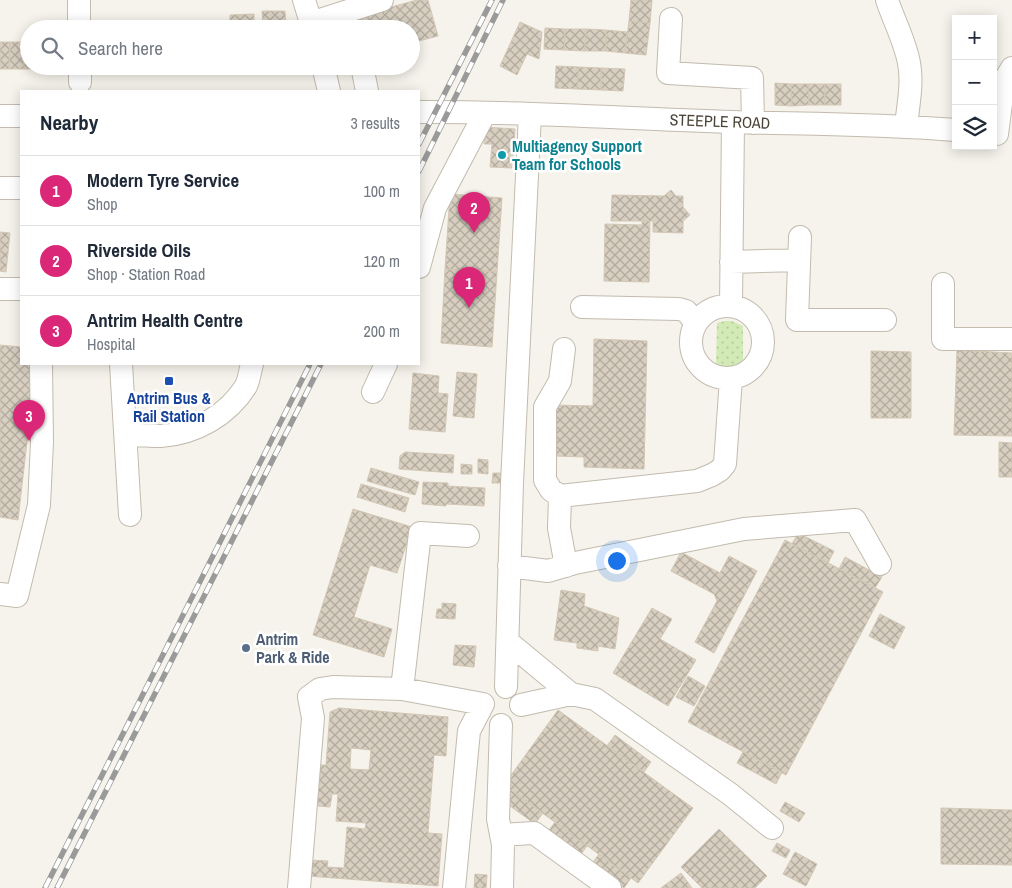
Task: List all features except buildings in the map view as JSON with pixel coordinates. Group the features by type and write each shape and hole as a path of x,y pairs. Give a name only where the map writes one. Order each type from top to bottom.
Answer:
{"street":[{"path":"79,0 79,20"},
{"path":"304,0 310,20"},
{"path":"328,20 382,0"},
{"path":"887,0 909,64 910,88 906,126"},
{"path":"670,19 668,73 752,78 743,122 731,262 731,306"},
{"path":"1001,134 1004,81 1012,68"},
{"path":"325,75 329,90"},
{"path":"364,75 368,90"},
{"name":"STEEPLE ROAD","path":"420,112 485,112 906,126 952,130"},
{"path":"420,262 435,208 485,112"},
{"path":"506,687 509,566 530,114"},
{"path":"0,116 20,116"},
{"path":"0,188 20,188"},
{"path":"800,237 798,320 885,320"},
{"path":"731,262 799,260"},
{"path":"943,284 943,339 1012,339"},
{"path":"0,288 20,290"},
{"path":"731,306 748,312 762,332 763,345 760,357 753,367 743,374 731,378 719,377 709,373 700,366 694,356 691,339 696,323 703,314 713,308 731,306"},
{"path":"582,307 679,309 686,311 696,323"},
{"path":"564,349 560,381 545,407 545,480 551,490 560,496 697,481 720,470 725,464 731,378"},
{"path":"0,594 17,596 39,505 42,442 42,365"},
{"path":"121,365 130,515"},
{"path":"126,434 162,436 186,431 208,422 230,407 247,385 252,365"},
{"path":"373,392 386,365"},
{"path":"560,496 559,528 566,566"},
{"path":"509,566 548,570 744,529 855,520 880,564"},
{"path":"402,689 420,533 468,536"},
{"path":"508,642 571,694"},
{"path":"299,888 314,718 309,698 320,689 333,687 402,689 483,704"},
{"path":"454,888 469,731 487,694 491,691 500,687 506,687 516,693 521,705 518,717 501,725 487,718 483,704"},
{"path":"521,705 571,694 595,699 730,794 772,828"},
{"path":"501,725 498,819 503,845 502,888"},
{"path":"501,835 534,833 610,888"}],"green space":[{"path":"732,321 743,326 743,364 730,369 716,365 717,323"}],"railway":[{"path":"420,142 492,0"},
{"path":"420,169 503,0"},
{"path":"45,888 309,365"},
{"path":"57,888 320,365"}],"place":[{"name":"Multiagency Support Team for Schools","path":"502,155"},
{"name":"Riverside Oils","path":"474,233"},
{"name":"Modern Tyre Service","path":"469,308"},
{"name":"Antrim Bus & Rail Station","path":"169,381"},
{"name":"Antrim Health Centre","path":"29,441"},
{"name":"Antrim Park & Ride","path":"246,648"}]}
